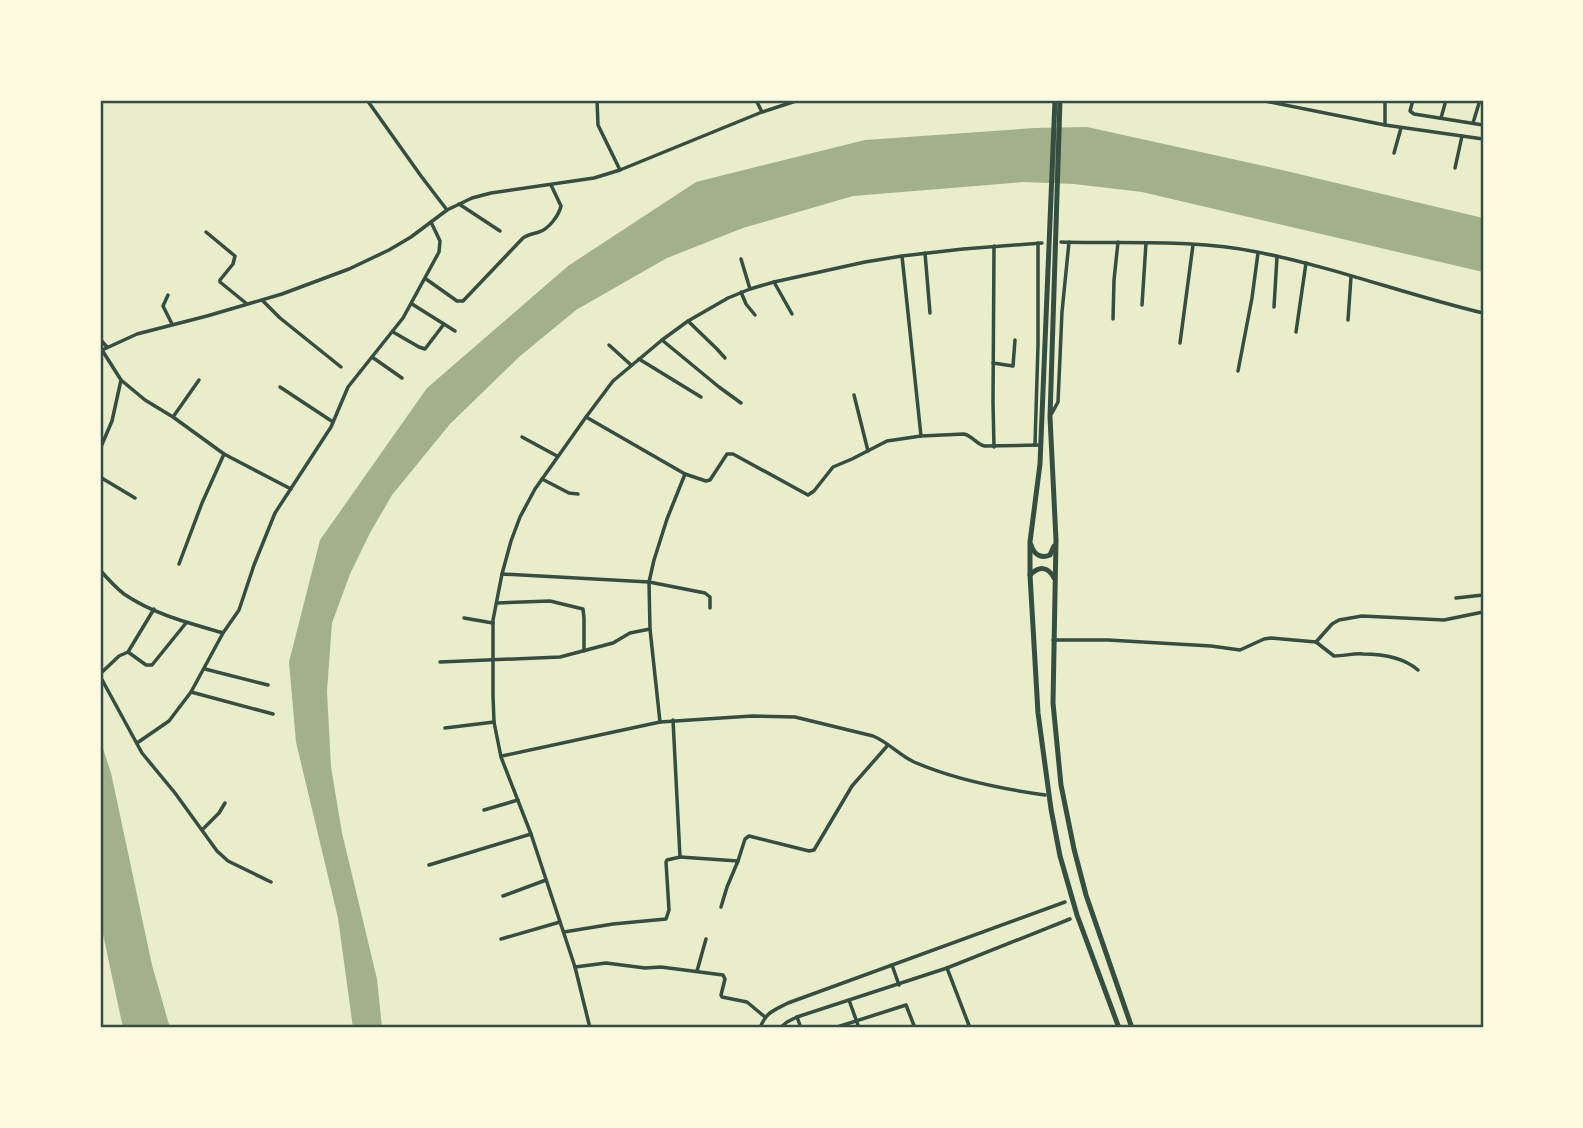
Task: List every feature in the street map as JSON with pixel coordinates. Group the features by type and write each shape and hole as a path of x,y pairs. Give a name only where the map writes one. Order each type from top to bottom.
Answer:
{"main road":[{"path":"1055,100 1037,445 1039,476 1030,542 1038,713 1060,856 1082,928 1119,1028"},
{"path":"1060,100 1050,417 1056,540 1053,703 1061,785 1068,821 1086,895 1132,1028"},
{"path":"1030,542 1037,555 1045,557 1049,555 1056,540"},
{"path":"1030,575 1038,568 1043,568 1051,572 1056,581"}],"street":[{"path":"367,100 447,210"},
{"path":"597,100 598,125 620,170"},
{"path":"755,100 762,112"},
{"path":"291,489 224,454 145,400 121,380 101,351 137,334 262,300 349,269 411,237 459,204 491,193 594,178 762,112 800,100"},
{"path":"1260,100 1385,125 1483,139"},
{"path":"1385,100 1385,125"},
{"path":"1413,100 1411,114 1483,125"},
{"path":"1441,118 1446,100"},
{"path":"1474,123 1480,100"},
{"path":"1394,153 1401,127"},
{"path":"1455,168 1462,135"},
{"path":"425,279 457,301 463,301 523,238 542,231 558,214 561,206 551,185"},
{"path":"459,204 500,231"},
{"path":"137,743 169,721 191,692 239,610 270,524 333,422 348,387 412,304 440,247 431,222"},
{"path":"206,232 236,256 220,282 247,304"},
{"path":"1061,242 1193,245 1258,252 1483,313"},
{"path":"1050,417 1058,402 1062,312 1069,242"},
{"path":"1113,319 1118,242"},
{"path":"586,417 685,474 710,480 724,457 730,453 808,495 833,467 891,439 967,435 982,446 1037,445 1040,243 925,253 832,269 741,292 713,306 662,340 613,381 586,417 542,479 520,517 502,574 493,623 494,722 501,757 561,922 590,1028"},
{"path":"1142,305 1146,243"},
{"path":"1180,343 1193,245"},
{"path":"994,246 994,447"},
{"path":"1238,372 1258,252"},
{"path":"925,253 930,313"},
{"path":"902,256 922,436"},
{"path":"1274,307 1278,257"},
{"path":"741,259 751,289"},
{"path":"1296,332 1306,263"},
{"path":"1348,320 1351,276"},
{"path":"774,282 792,314"},
{"path":"741,292 755,316"},
{"path":"168,295 163,306 172,324"},
{"path":"262,300 341,367"},
{"path":"412,304 455,331"},
{"path":"688,321 724,358"},
{"path":"393,332 425,349 444,324"},
{"path":"100,339 107,347"},
{"path":"662,340 741,403"},
{"path":"993,363 1013,366 1015,340"},
{"path":"609,345 631,365"},
{"path":"372,357 402,378"},
{"path":"639,359 701,397"},
{"path":"100,449 111,421 121,380"},
{"path":"173,417 199,380"},
{"path":"280,387 333,422"},
{"path":"854,396 868,451"},
{"path":"522,437 558,457"},
{"path":"179,564 224,454"},
{"path":"660,722 650,629 649,582 667,519 685,474"},
{"path":"100,477 135,498"},
{"path":"542,479 569,493 578,494"},
{"path":"100,570 125,594 186,623 223,634"},
{"path":"502,574 649,582 705,593 710,597 710,608"},
{"path":"1455,598 1483,595"},
{"path":"497,603 550,601 583,609 584,651"},
{"path":"154,609 128,652 119,656 100,675 150,764 176,793 216,851 222,857 271,882"},
{"path":"1316,642 1339,620 1362,616 1444,620 1483,612"},
{"path":"464,618 493,623"},
{"path":"128,652 150,666 186,623"},
{"path":"440,662 560,657 613,643 630,633 650,629"},
{"path":"1054,640 1108,640 1240,650 1267,638 1316,642 1334,656 1364,654 1394,658 1408,662 1418,670"},
{"path":"205,669 268,685"},
{"path":"191,692 274,715"},
{"path":"501,757 673,720 795,717 873,736 911,761 933,769 1007,790 1045,795"},
{"path":"673,720 680,857"},
{"path":"444,728 494,722"},
{"path":"721,907 744,839 749,836 814,850 852,786 888,745"},
{"path":"484,810 518,800"},
{"path":"202,830 225,803"},
{"path":"429,865 531,834"},
{"path":"563,932 666,919 669,910 667,860 680,857 738,861"},
{"path":"503,896 546,880"},
{"path":"760,1028 769,1013 788,1003 1066,902"},
{"path":"780,1028 797,1017 947,968 1070,919"},
{"path":"501,939 561,922"},
{"path":"698,971 706,939"},
{"path":"575,967 606,963 723,975 725,979 722,997 747,1002 765,1017"},
{"path":"892,965 899,985"},
{"path":"947,968 970,1028"},
{"path":"849,1000 859,1028"},
{"path":"834,1028 906,1005 915,1028"},
{"path":"797,1017 801,1028"}],"shaded area":[{"path":"1087,127 1483,218 1483,272 1142,192 1074,184 1023,182 853,196 743,228 667,258 576,310 519,357 450,424 392,495 350,574 332,623 327,691 331,767 342,833 377,979 382,1028 353,1028 338,918 296,742 289,662 320,540 427,388 568,266 696,182 865,140"},
{"path":"100,739 111,773 152,965 170,1028 123,1028 100,920"}]}
